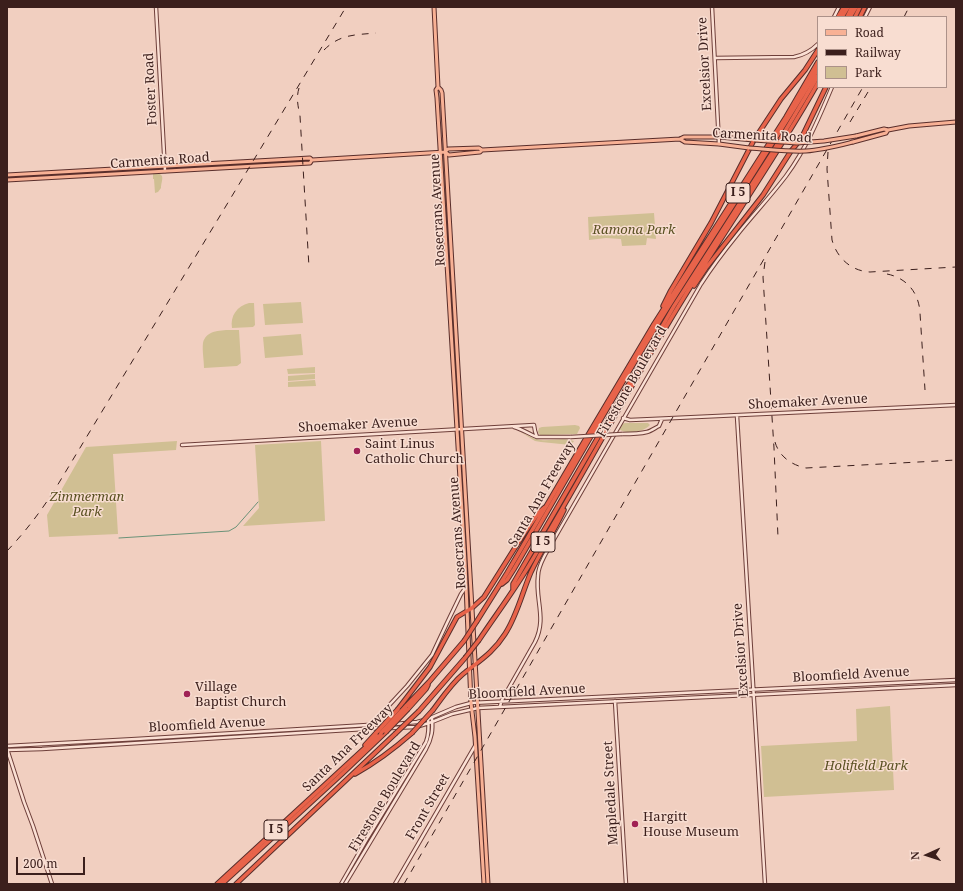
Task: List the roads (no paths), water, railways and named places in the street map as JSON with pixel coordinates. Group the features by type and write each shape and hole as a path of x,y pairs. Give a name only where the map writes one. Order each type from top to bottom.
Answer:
{"highway":[{"path":"839,16 844,7"},
{"path":"843,16 848,7"},
{"path":"848,16 852,7"},
{"path":"851,16 856,7"},
{"path":"856,16 860,7"},
{"path":"860,16 865,7"},
{"path":"654,324 670,292 711,223 749,148 781,99 805,70 817,52"},
{"name":"Santa Ana Freeway","path":"217,884 407,708 464,641 500,586 654,324 786,117 817,64"},
{"path":"500,586 507,580 514,569 572,468 654,332 767,154 817,71"},
{"path":"513,590 513,584 658,332 772,153 817,78"},
{"name":"Santa Ana Freeway","path":"237,884 351,777 419,710 479,640 527,568 678,307 788,136 817,85"},
{"path":"678,307 706,268 763,195 801,138 826,88"},
{"path":"351,777 370,766 412,733 456,681 493,650 505,635 511,624 539,555 560,518 572,492"},
{"path":"353,759 398,708 430,667 457,617 460,614 467,612 484,597 523,535 539,512 547,505"},
{"path":"222,884 343,773 386,732 407,708"}],"main road":[{"name":"Rosecrans Avenue","path":"434,7 438,87 436,90 455,394 472,709 476,745 484,884"},
{"name":"Rosecrans Avenue","path":"438,87 441,90 442,98 488,884"},
{"path":"437,98 442,98"},
{"name":"Carmenita Road","path":"7,175 310,158 312,160 445,152 448,150 479,148 482,150 680,139 684,137 741,138 797,143 856,136 884,129 888,130 909,126 956,122"},
{"name":"Carmenita Road","path":"680,139 685,142 719,144 737,147 805,151 853,142 886,133 888,130"},
{"name":"Carmenita Road","path":"7,180 310,163 312,160"},
{"path":"23,174 23,179"},
{"path":"462,532 468,531"},
{"path":"463,542 468,542"},
{"path":"464,554 469,554"}],"street":[{"name":"Foster Road","path":"156,7 165,171"},
{"name":"Excelsior Drive","path":"712,7 719,144"},
{"path":"835,16 840,7"},
{"path":"866,16 870,7"},
{"path":"715,58 794,57 809,52 817,45"},
{"name":"Firestone Boulevard","path":"500,706 539,633 541,618 537,584 540,566 545,555 690,302 726,248 779,185 799,156 815,128 832,88"},
{"name":"Shoemaker Avenue","path":"182,445 534,425 537,437 571,437 646,432 652,430 656,423 662,419 956,405"},
{"name":"Excelsior Drive","path":"737,416 765,884"},
{"name":"Shoemaker Avenue","path":"623,418 656,423 659,426 662,419"},
{"path":"512,426 537,437"},
{"path":"377,730 377,724 382,713 407,686 432,655 461,594 466,587"},
{"name":"Bloomfield Avenue","path":"7,748 62,747 173,737 417,722 432,718 456,707 477,703 956,680"},
{"name":"Bloomfield Avenue","path":"7,748 62,743 142,740 173,741 416,727 452,714 472,709 500,706 956,685"},
{"path":"627,700 630,696 633,700"},
{"path":"612,697 615,701 619,697"},
{"name":"Mapledale Street","path":"615,701 626,884"},
{"name":"Firestone Boulevard","path":"345,884 426,749 432,737 432,718"},
{"name":"Firestone Boulevard","path":"340,884 422,748 428,736 428,719"},
{"path":"476,745 480,744"},
{"name":"Front Street","path":"395,884 476,745"},
{"path":"7,748 52,884"}],"waterway":[{"path":"119,538 229,531 236,527 258,502"}],"railway":[{"path":"7,551 34,520 57,486 346,7"},
{"path":"904,16 909,7"},
{"path":"324,50 336,41 348,36 376,33"},
{"path":"299,88 298,102 309,267"},
{"path":"404,884 862,88"},
{"path":"850,122 870,88"},
{"path":"828,152 827,169 832,240 834,247 841,258 857,269 870,272 956,267"},
{"path":"765,262 763,277 778,537"},
{"path":"887,274 906,283 911,288 917,299 920,313 925,390"},
{"path":"775,442 779,452 786,459 795,465 806,468 956,460"}],"place":[{"name":"Saint Linus Catholic Church","path":"357,451"},
{"name":"Village Baptist Church","path":"187,694"},
{"name":"Hargitt House Museum","path":"635,824"}],"park label":[{"name":"Ramona Park","path":"634,230"},
{"name":"Zimmerman Park","path":"87,504"},
{"name":"Holifield Park","path":"866,766"}]}
